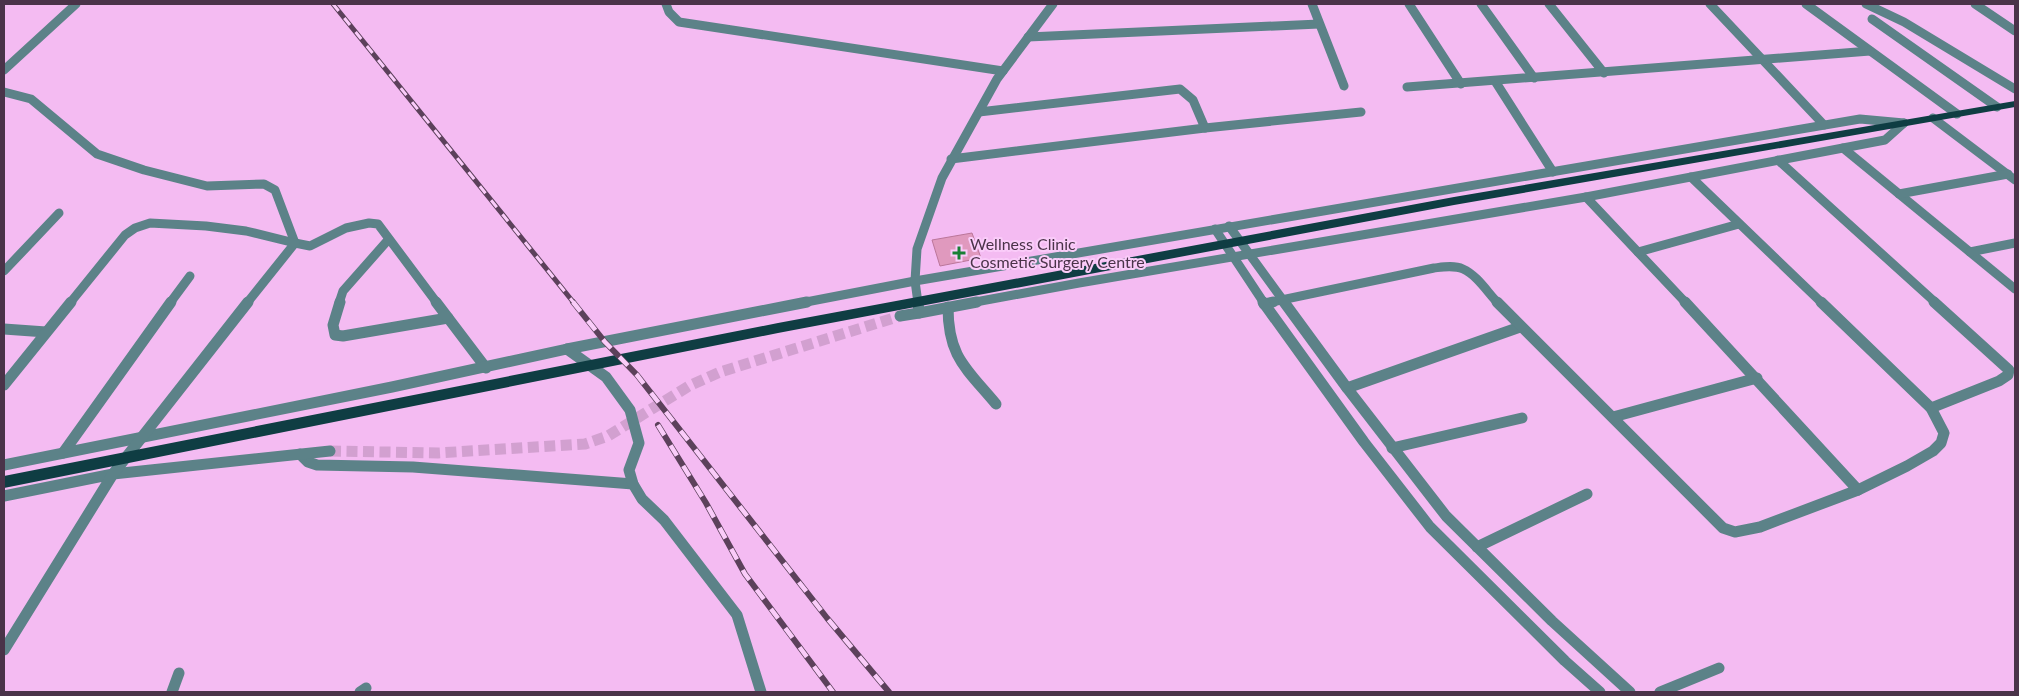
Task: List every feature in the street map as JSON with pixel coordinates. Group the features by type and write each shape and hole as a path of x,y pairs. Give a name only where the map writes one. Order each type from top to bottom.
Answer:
{"main road":[{"path":"4,482 807,323 1454,201 2015,104"}],"street":[{"path":"4,70 76,4"},
{"path":"666,4 669,12 679,22 1003,71"},
{"path":"919,313 915,281 917,249 942,178 951,159 1003,71 1053,4"},
{"path":"1312,4 1344,86"},
{"path":"1409,4 1461,84"},
{"path":"1481,4 1534,78"},
{"path":"1549,4 1604,73"},
{"path":"1710,4 1765,60 1824,125"},
{"path":"1806,4 1957,114"},
{"path":"1866,4 1904,22 2015,89"},
{"path":"1974,4 2015,31"},
{"path":"1872,19 1997,107"},
{"path":"1028,36 1319,24"},
{"path":"1407,87 1870,51"},
{"path":"1494,81 1553,172"},
{"path":"979,112 1180,89 1188,92 1194,100 1205,128"},
{"path":"4,92 31,99 97,154 144,170 207,186 264,184 275,190 295,243"},
{"path":"951,159 1205,128 1361,112"},
{"path":"1933,118 2012,177"},
{"path":"4,465 486,368 567,349 915,281 1860,119 1904,123"},
{"path":"900,316 1586,197 1885,140 1904,123"},
{"path":"1843,148 2015,289"},
{"path":"1778,160 2009,370 2008,375 1999,381 1931,408"},
{"path":"1264,304 1434,268 1451,267 1462,270 1474,277 1520,327 1613,417 1709,516 1724,528 1735,532 1760,527 1858,490 1931,454 1942,445 1944,435 1931,408 1691,177"},
{"path":"1899,194 2012,177"},
{"path":"1586,197 1858,490"},
{"path":"4,271 59,213"},
{"path":"4,385 125,235 142,225 150,223 206,226 246,231 310,246 346,228 369,222 378,224 388,240 486,368"},
{"path":"1638,252 1739,224"},
{"path":"1230,226 1347,388 1446,516 1552,621 1630,692"},
{"path":"1215,229 1264,304 1364,442 1430,527 1565,661 1600,692"},
{"path":"388,240 343,291 332,325 335,335 343,336 448,318"},
{"path":"4,650 113,474 295,243"},
{"path":"1970,252 2015,243"},
{"path":"63,453 190,276"},
{"path":"948,307 950,341 962,364 996,404"},
{"path":"1347,388 1520,327"},
{"path":"4,329 46,332"},
{"path":"567,349 606,377 630,410 639,443 629,470 633,484 642,500 664,520 737,615 761,692"},
{"path":"1613,417 1756,378"},
{"path":"1392,448 1522,418"},
{"path":"4,496 113,474 330,451"},
{"path":"300,454 308,462 316,465 413,467 633,484"},
{"path":"1477,547 1587,494"},
{"path":"1660,692 1719,668"},
{"path":"172,692 179,673"}],"building":[{"path":"972,233 981,258 940,266 932,240"}],"tunnel":[{"path":"330,451 438,453 585,444 608,436 689,386 720,372 900,316"}],"railway":[{"path":"333,4 574,303"},
{"path":"573,302 605,342 637,375 827,618 889,692"},
{"path":"658,425 706,503 745,574 833,692"}],"place":[{"name":"Wellness Clinic Cosmetic Surgery Centre","path":"959,253"}]}
